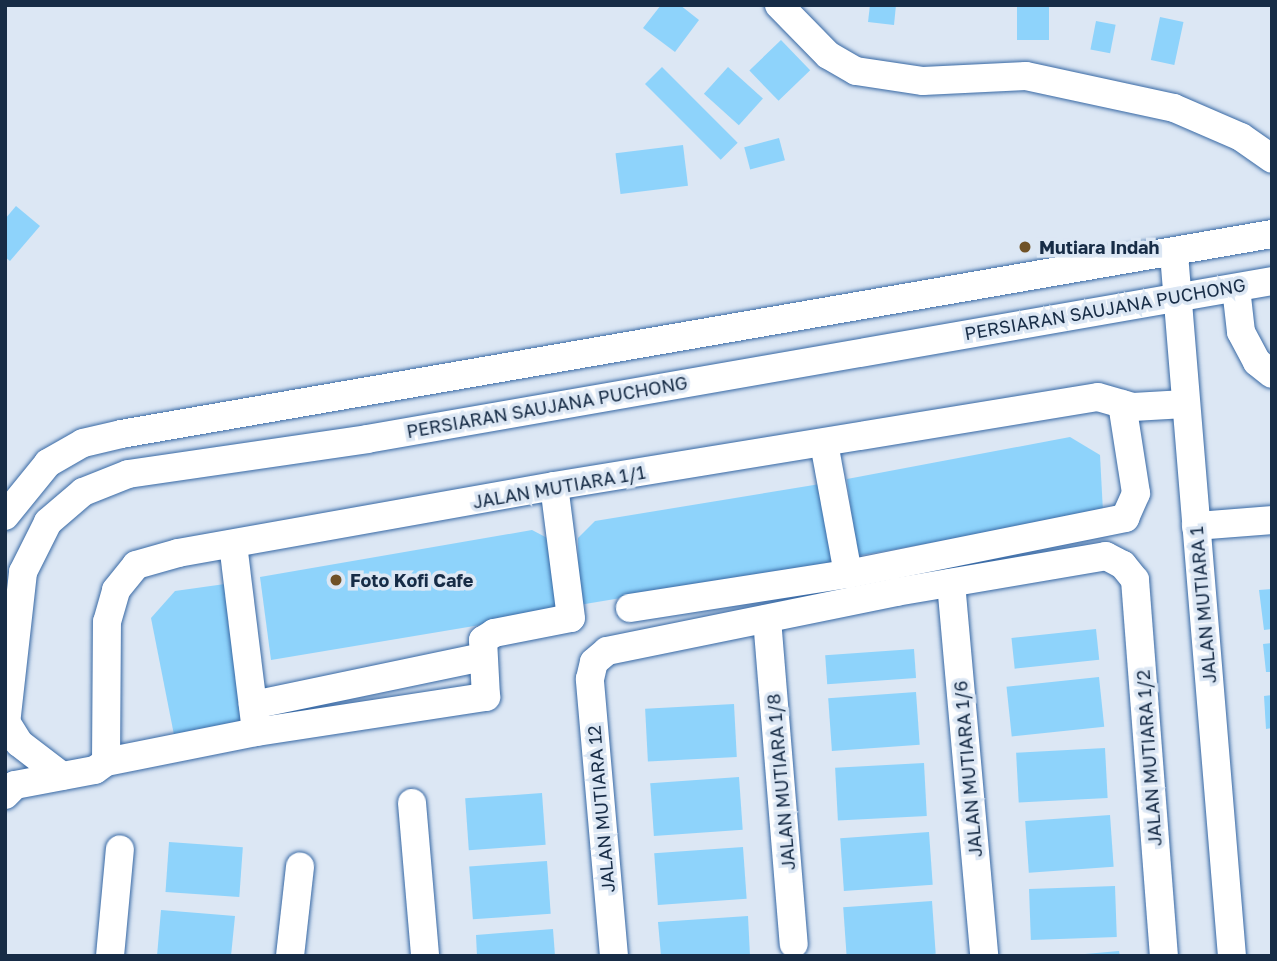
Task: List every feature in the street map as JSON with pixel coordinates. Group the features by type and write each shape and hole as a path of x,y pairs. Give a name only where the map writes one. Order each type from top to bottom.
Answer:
{"street":[{"path":"779,5 828,55 856,71 923,81 1026,76 1174,108 1241,137 1272,159"},
{"path":"5,516 48,463 83,443 121,434 1174,254 1272,234"},
{"name":"JALAN MUTIARA 1","path":"1174,254 1232,956"},
{"name":"PERSIARAN SAUJANA PUCHONG","path":"5,733 23,572 48,522 83,492 128,474 367,439 1272,281"},
{"path":"1236,288 1241,332 1257,362 1272,374"},
{"name":"JALAN MUTIARA 1/1","path":"106,762 107,622 116,590 136,565 233,544 554,486 1098,397 1122,404 1185,404"},
{"path":"630,608 848,574 1125,519 1136,493 1122,404"},
{"path":"824,443 848,574"},
{"path":"255,719 486,697 483,640 494,633 571,618 554,486"},
{"path":"1196,526 1272,520"},
{"path":"233,544 255,719"},
{"name":"JALAN MUTIARA 1/2","path":"951,583 1106,556 1123,565 1135,580 1164,956"},
{"path":"767,619 951,583"},
{"name":"JALAN MUTIARA 1/6","path":"951,583 984,956"},
{"name":"JALAN MUTIARA 12","path":"614,956 590,679 594,662 607,650 767,619"},
{"name":"JALAN MUTIARA 1/8","path":"767,619 794,944"},
{"path":"5,795 15,785 95,770 106,762 482,657"},
{"path":"6,722 19,743 62,776"},
{"path":"411,803 425,956"},
{"path":"110,956 120,849"},
{"path":"290,956 300,867"}],"building":[{"path":"661,5 680,5 699,20 675,52 643,28"},
{"path":"870,5 896,5 894,25 868,22"},
{"path":"1017,5 1049,5 1049,40 1017,40"},
{"path":"1160,17 1183,22 1174,65 1151,60"},
{"path":"1096,21 1116,25 1110,53 1090,49"},
{"path":"781,40 810,70 779,101 749,71"},
{"path":"662,67 738,143 721,160 645,84"},
{"path":"728,67 763,98 739,125 704,94"},
{"path":"779,138 785,160 750,170 744,147"},
{"path":"683,145 688,186 621,194 616,153"},
{"path":"16,206 40,226 10,261 5,257 5,219"},
{"path":"1070,437 1100,455 1103,512 857,556 847,479"},
{"path":"820,484 832,563 579,605 578,538 595,521"},
{"path":"532,530 553,541 557,612 271,660 260,577"},
{"path":"225,584 252,730 176,745 151,618 175,591"},
{"path":"1272,589 1272,629 1264,630 1259,590"},
{"path":"1096,629 1099,660 1015,669 1011,638"},
{"path":"1272,643 1272,672 1266,672 1263,644"},
{"path":"914,649 916,678 827,684 825,655"},
{"path":"1099,677 1104,727 1012,736 1007,687"},
{"path":"916,692 920,745 832,751 828,698"},
{"path":"1272,695 1272,728 1266,729 1264,696"},
{"path":"734,704 737,757 648,762 645,709"},
{"path":"1105,748 1108,798 1019,803 1016,753"},
{"path":"924,763 927,816 838,821 835,768"},
{"path":"739,777 743,830 654,836 650,783"},
{"path":"542,793 546,845 469,850 465,798"},
{"path":"1110,815 1114,867 1029,873 1025,821"},
{"path":"929,832 933,885 844,891 840,838"},
{"path":"169,842 243,847 239,897 166,892"},
{"path":"743,847 747,899 658,905 654,853"},
{"path":"547,861 551,914 473,919 469,866"},
{"path":"1115,886 1117,937 1031,940 1029,889"},
{"path":"932,901 936,954 847,956 843,907"},
{"path":"161,910 235,916 231,956 157,956"},
{"path":"748,916 750,956 661,956 658,922"},
{"path":"553,929 555,956 477,956 476,935"},
{"path":"1119,951 1120,956 1085,956 1085,954"}],"place":[{"name":"Mutiara Indah","path":"1025,247"},
{"name":"Foto Kofi Cafe","path":"336,580"}]}
